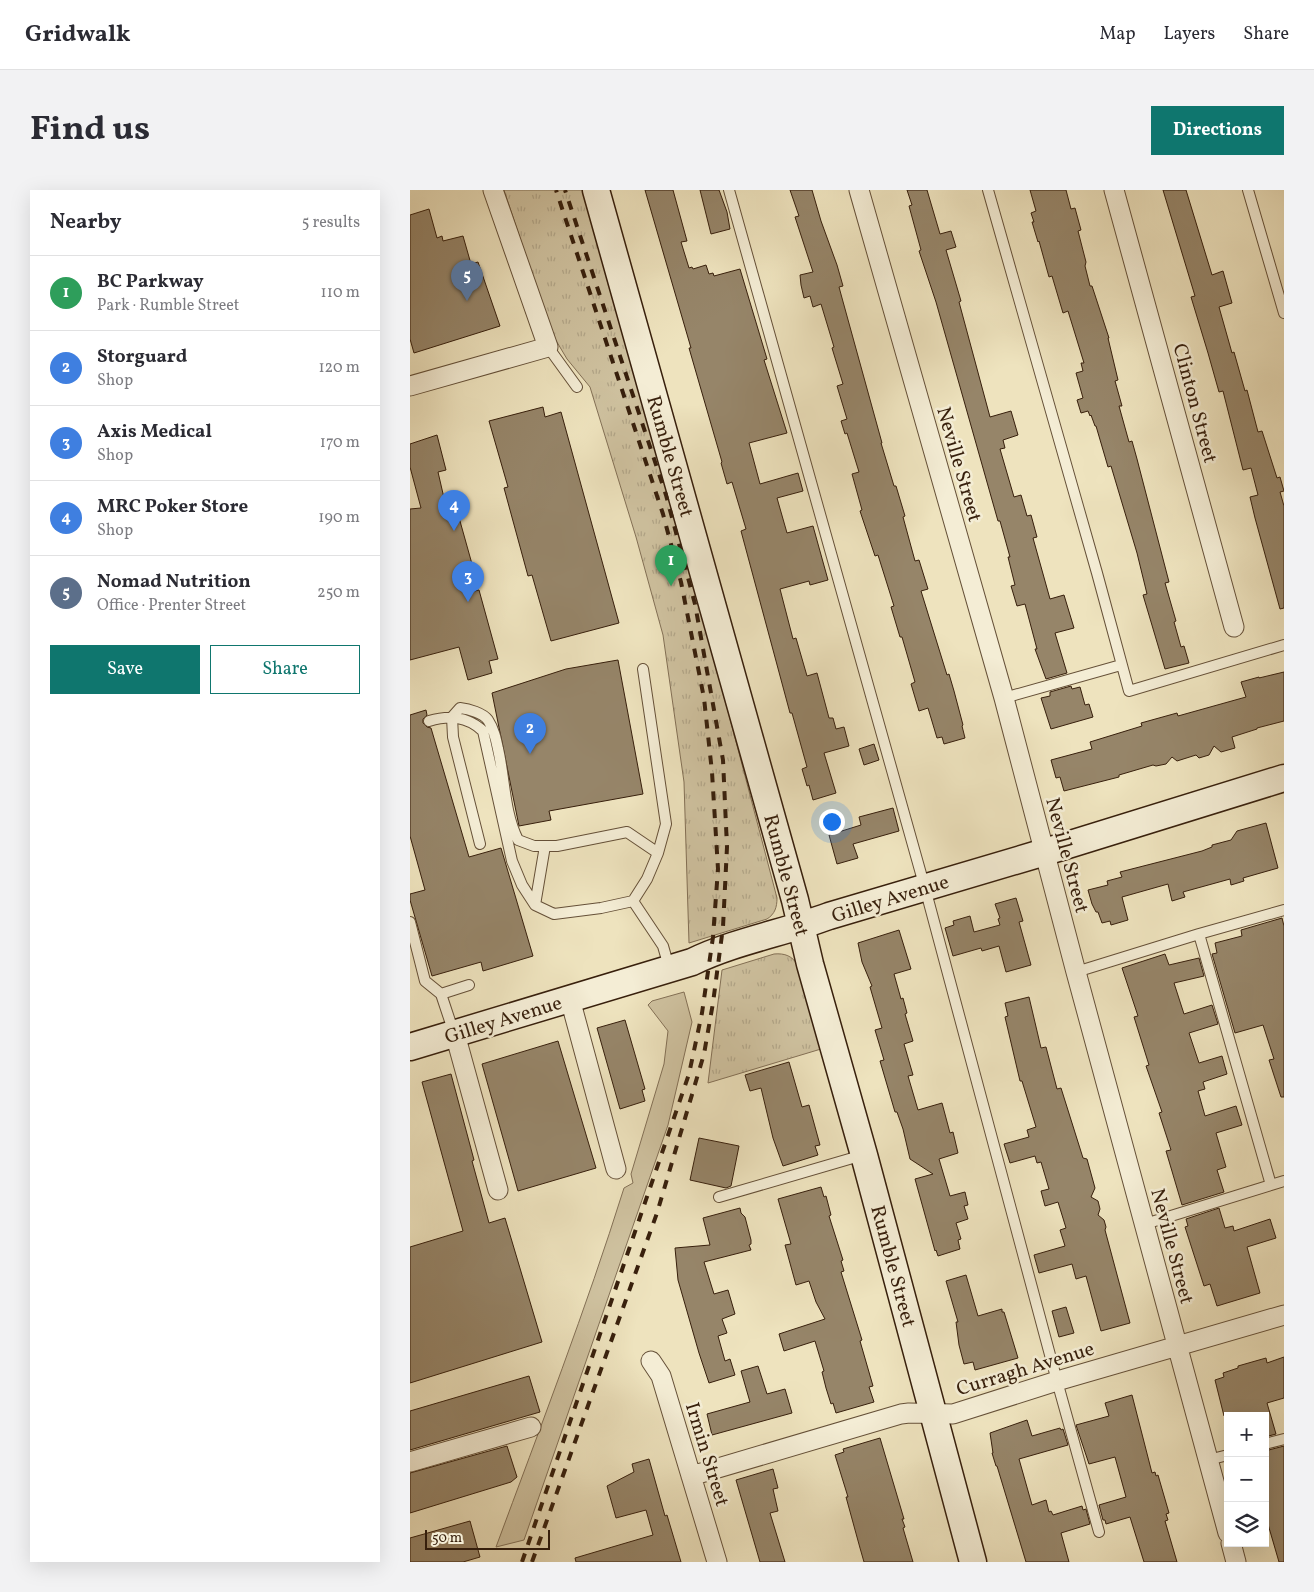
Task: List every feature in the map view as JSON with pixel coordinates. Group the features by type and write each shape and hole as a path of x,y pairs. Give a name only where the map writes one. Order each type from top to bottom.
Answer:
{"street":[{"path":"410,386 548,347 493,190"},
{"name":"Rumble Street","path":"596,190 864,1155 973,1562"},
{"name":"Neville Street","path":"859,190 1004,698 1176,1346 1224,1518"},
{"name":"Clinton Street","path":"1114,190 1234,627"},
{"name":"Gilley Avenue","path":"410,1047 692,962 715,950 801,926 1284,778"},
{"path":"570,999 616,1169"},
{"path":"455,1034 498,1190"},
{"name":"Curragh Avenue","path":"691,1476 901,1414 953,1414 1057,1381 1284,1315"},
{"name":"Irmin Street","path":"651,1361 661,1376 717,1562"},
{"path":"410,1462 531,1427"},
{"path":"1232,1547 1236,1562"}],"lane":[{"path":"729,190 925,888 1057,1381 1100,1532"},
{"path":"988,190 1098,573 1129,691 1284,645"},
{"path":"1248,190 1284,313"},
{"path":"548,347 577,386"},
{"path":"1004,698 1121,665"},
{"path":"428,721 442,717 467,720 482,732 512,861 522,885 535,905 554,914 601,908 633,901 647,878 658,853 666,824 643,669"},
{"path":"480,844 453,737 452,717 460,708 468,709 487,718 494,730 502,766 511,825 518,840 534,846 557,846 627,832 658,853"},
{"path":"535,905 546,846"},
{"path":"633,901 663,946 669,968"},
{"path":"1076,972 1284,910"},
{"path":"410,922 425,981 442,994 455,1034"},
{"path":"1199,934 1271,1185"},
{"path":"442,994 469,985"},
{"path":"719,1197 864,1155"},
{"path":"1145,1224 1284,1181"},
{"path":"1269,1443 1284,1438"},
{"path":"1208,1460 1224,1456"}],"green space":[{"path":"504,190 584,190 728,711 777,898 775,910 767,919 689,943 684,782 663,635 636,537 590,387 567,359 551,332"},
{"path":"774,954 788,956 798,965 821,1049 708,1083 722,970"},
{"path":"684,992 692,1022 668,1125 524,1540 496,1547 546,1413 624,1188 633,1183 631,1174 664,1064 668,1031 648,1005 652,1001"}],"building":[{"path":"645,190 673,190 687,241 681,242 689,268 692,267 693,269 706,265 709,274 713,273 714,276 740,269 767,359 764,360 787,433 749,443 760,484 798,473 803,491 777,498 787,533 813,526 828,580 810,585 809,581 780,589 793,639 796,638 807,676 817,673 829,718 833,718 836,729 844,727 849,746 824,753 836,793 813,800 802,769 807,767 792,713 790,713 741,531 746,529 732,482 727,484 689,348 691,348"},
{"path":"700,190 719,190 727,212 730,229 711,234"},
{"path":"790,190 812,190 837,265 843,286 839,287 881,443 905,516 903,517 915,561 919,560 928,589 921,591 947,675 949,674 965,738 944,744 942,737 937,738 928,708 919,711 911,684 915,682 891,607 894,606 878,555 875,556 860,511 862,510 852,474 859,472 847,433 845,434 841,421 847,419 837,386 843,384 832,348 834,347 821,304 813,307 810,296 804,298 800,275 813,272 795,217 799,216"},
{"path":"907,190 927,190 940,234 951,231 956,247 946,250 961,301 959,302 990,417 1011,411 1018,435 1003,440 1005,448 1000,449 1014,497 1021,495 1027,516 1031,515 1037,537 1033,538 1050,599 1064,595 1074,628 1055,633 1067,673 1046,679 1035,649 1037,649 1025,604 1017,606 1011,586 1015,585 1008,557 1010,557 936,302 919,251 921,250 909,206 912,205"},
{"path":"1030,190 1066,190 1071,209 1075,208 1081,230 1078,231 1090,286 1092,286 1109,338 1118,380 1115,381 1122,406 1119,406 1129,442 1132,441 1169,582 1165,583 1176,621 1174,622 1181,647 1184,646 1189,663 1165,669 1143,595 1147,594 1137,553 1111,466 1108,467 1091,415 1088,411 1081,413 1077,400 1083,398 1076,373 1083,371 1081,363 1084,363 1068,311 1063,313 1052,276 1049,277 1038,242 1032,222 1034,222 1031,213 1036,211"},
{"path":"1163,190 1186,190 1212,275 1223,271 1232,303 1219,307 1232,353 1234,352 1245,391 1247,390 1258,432 1262,431 1277,478 1280,477 1284,491 1280,492 1284,506 1284,608 1280,609 1250,497 1258,495 1251,468 1243,470 1223,391 1219,392 1191,297 1195,296"},
{"path":"429,209 437,238 442,236 443,241 463,236 471,264 478,262 500,326 414,353 410,339 410,215"},
{"path":"543,407 545,417 561,412 619,623 551,641 532,575 528,576 504,488 508,487 489,421"},
{"path":"437,435 446,470 438,472 444,498 453,496 472,564 463,567 470,592 479,590 498,659 489,661 492,673 468,680 459,647 410,660 410,509 421,508 410,467 410,444"},
{"path":"618,660 643,794 549,811 551,820 519,826 492,693 566,669"},
{"path":"1284,672 1284,721 1232,737 1235,748 1221,752 1214,746 1209,755 1199,758 1196,755 1177,761 1172,757 1166,764 1153,765 1119,775 1119,777 1064,791 1060,777 1056,778 1051,760 1092,749 1090,742 1142,726 1141,723 1177,713 1178,716 1246,697 1241,682"},
{"path":"1071,686 1072,689 1080,687 1085,705 1089,704 1093,717 1051,729 1041,698 1050,696 1050,692"},
{"path":"426,710 427,715 423,719 423,723 431,728 469,857 501,848 533,956 483,971 481,962 432,976 410,900 410,894 425,890 410,836 410,715"},
{"path":"874,744 879,760 864,765 859,749"},
{"path":"893,808 899,831 853,844 858,858 837,864 829,835 861,825 859,817"},
{"path":"1266,823 1278,868 1243,878 1244,881 1231,885 1230,879 1183,892 1185,897 1172,901 1168,884 1122,897 1128,920 1111,925 1110,921 1102,923 1098,912 1096,912 1092,904 1088,890 1108,885 1107,881 1122,877 1120,872 1202,851 1212,847 1212,845 1231,840 1237,831"},
{"path":"1016,898 1023,921 1019,922 1031,965 1006,972 999,946 982,951 981,948 953,956 945,928 954,925 953,921 970,916 974,932 1000,925 998,919 1000,918 995,904"},
{"path":"1282,918 1284,926 1284,1097 1281,1097 1269,1060 1274,1059 1263,1025 1235,1033 1212,954 1217,953 1215,943 1242,936 1241,930"},
{"path":"899,930 911,969 894,974 901,999 903,998 907,1013 905,1014 913,1041 904,1044 913,1075 908,1076 918,1110 942,1103 950,1133 953,1132 958,1153 939,1159 950,1196 965,1192 968,1205 964,1206 968,1219 956,1223 961,1239 958,1240 960,1249 938,1256 915,1179 933,1174 910,1159 903,1129 897,1112 895,1112 880,1061 884,1060 875,1030 882,1028 870,987 872,986 862,962 858,943"},
{"path":"1165,954 1169,965 1199,958 1204,976 1174,983 1184,1014 1212,1005 1218,1024 1189,1033 1199,1063 1222,1056 1227,1074 1203,1082 1205,1089 1198,1091 1205,1116 1236,1106 1242,1125 1216,1133 1226,1167 1217,1170 1224,1192 1182,1205 1166,1151 1171,1150 1159,1113 1162,1112 1146,1066 1149,1065 1134,1017 1138,1016 1122,968"},
{"path":"1029,997 1041,1048 1046,1047 1057,1089 1061,1088 1083,1158 1087,1159 1095,1188 1091,1197 1098,1201 1100,1209 1098,1215 1104,1220 1130,1323 1101,1331 1086,1276 1076,1279 1072,1264 1039,1273 1034,1255 1065,1246 1060,1230 1066,1228 1058,1202 1045,1206 1041,1191 1049,1189 1041,1162 1037,1163 1035,1156 1010,1163 1004,1144 1029,1137 1027,1130 1036,1127 1022,1081 1020,1081 1005,1017 1008,1016 1005,1003"},
{"path":"625,1020 645,1089 642,1090 645,1101 620,1109 597,1028"},
{"path":"558,1041 596,1168 518,1191 482,1064"},
{"path":"789,1062 802,1107 809,1105 820,1145 815,1146 818,1155 783,1166 773,1138 761,1088 750,1091 745,1075"},
{"path":"451,1074 489,1223 505,1218 542,1342 410,1383 410,1247 463,1231 422,1082"},
{"path":"699,1138 739,1146 731,1186 726,1188 690,1180"},
{"path":"821,1187 824,1197 826,1196 831,1215 829,1216 843,1260 841,1261 844,1271 841,1272 862,1340 860,1341 873,1386 869,1387 874,1402 836,1413 826,1388 822,1372 824,1371 815,1341 784,1351 779,1334 825,1319 816,1302 809,1281 796,1285 785,1245 791,1244 778,1199"},
{"path":"740,1208 741,1213 745,1217 751,1240 749,1245 751,1250 704,1262 714,1294 728,1290 735,1314 722,1319 727,1333 718,1336 725,1361 730,1359 735,1375 709,1383 678,1280 675,1248 710,1245 703,1218"},
{"path":"1219,1208 1225,1228 1233,1226 1234,1231 1270,1219 1276,1238 1247,1247 1260,1293 1217,1306 1210,1284 1204,1286 1185,1227 1188,1226 1186,1219"},
{"path":"966,1275 978,1316 1002,1309 1002,1312 1004,1312 1018,1358 975,1370 973,1362 964,1364 959,1345 956,1322 958,1322 946,1281"},
{"path":"1066,1307 1074,1333 1059,1337 1052,1311"},
{"path":"1284,1357 1284,1398 1267,1403 1276,1434 1269,1436 1269,1412 1224,1412 1224,1416 1215,1380 1224,1377 1223,1373 1238,1368 1238,1366 1266,1358 1267,1363"},
{"path":"758,1366 767,1394 785,1389 792,1413 712,1435 707,1414 750,1402 741,1371"},
{"path":"529,1376 540,1412 410,1450 410,1411"},
{"path":"1132,1395 1152,1473 1155,1472 1156,1476 1158,1475 1169,1513 1166,1514 1168,1520 1165,1521 1177,1562 1144,1562 1130,1517 1106,1524 1105,1520 1103,1520 1099,1505 1126,1497 1115,1457 1089,1464 1076,1425 1109,1416 1105,1403"},
{"path":"1027,1420 1032,1436 1060,1428 1061,1430 1063,1429 1068,1445 1019,1459 1032,1505 1046,1500 1049,1512 1051,1511 1053,1515 1082,1506 1083,1510 1086,1509 1090,1524 1061,1533 1069,1562 1026,1562 992,1453 990,1433"},
{"path":"880,1438 904,1519 902,1519 905,1527 903,1528 913,1562 864,1562 846,1497 848,1497 835,1455 844,1452 843,1449"},
{"path":"507,1446 517,1477 511,1482 410,1513 410,1473"},
{"path":"1284,1446 1284,1562 1279,1562 1269,1528 1269,1450"},
{"path":"649,1459 665,1516 667,1515 681,1562 576,1562 575,1558 653,1535 646,1510 616,1518 607,1486 634,1472 632,1464"},
{"path":"773,1469 778,1488 773,1489 778,1511 770,1513 785,1562 760,1562 736,1480"},
{"path":"470,1521 480,1557 463,1562 410,1562 410,1538"}],"railway":[{"path":"522,1562 689,1074 702,1013 713,937 718,869 712,772 704,698 681,582 663,514 556,190"},
{"path":"532,1562 657,1213 704,1054 723,927 727,847 723,760 695,604 666,495 565,190"}],"place":[{"name":"Nomad Nutrition","path":"467,301"},
{"name":"MRC Poker Store","path":"454,531"},
{"name":"BC Parkway","path":"671,586"},
{"name":"Axis Medical","path":"468,602"},
{"name":"Storguard","path":"530,754"}]}
